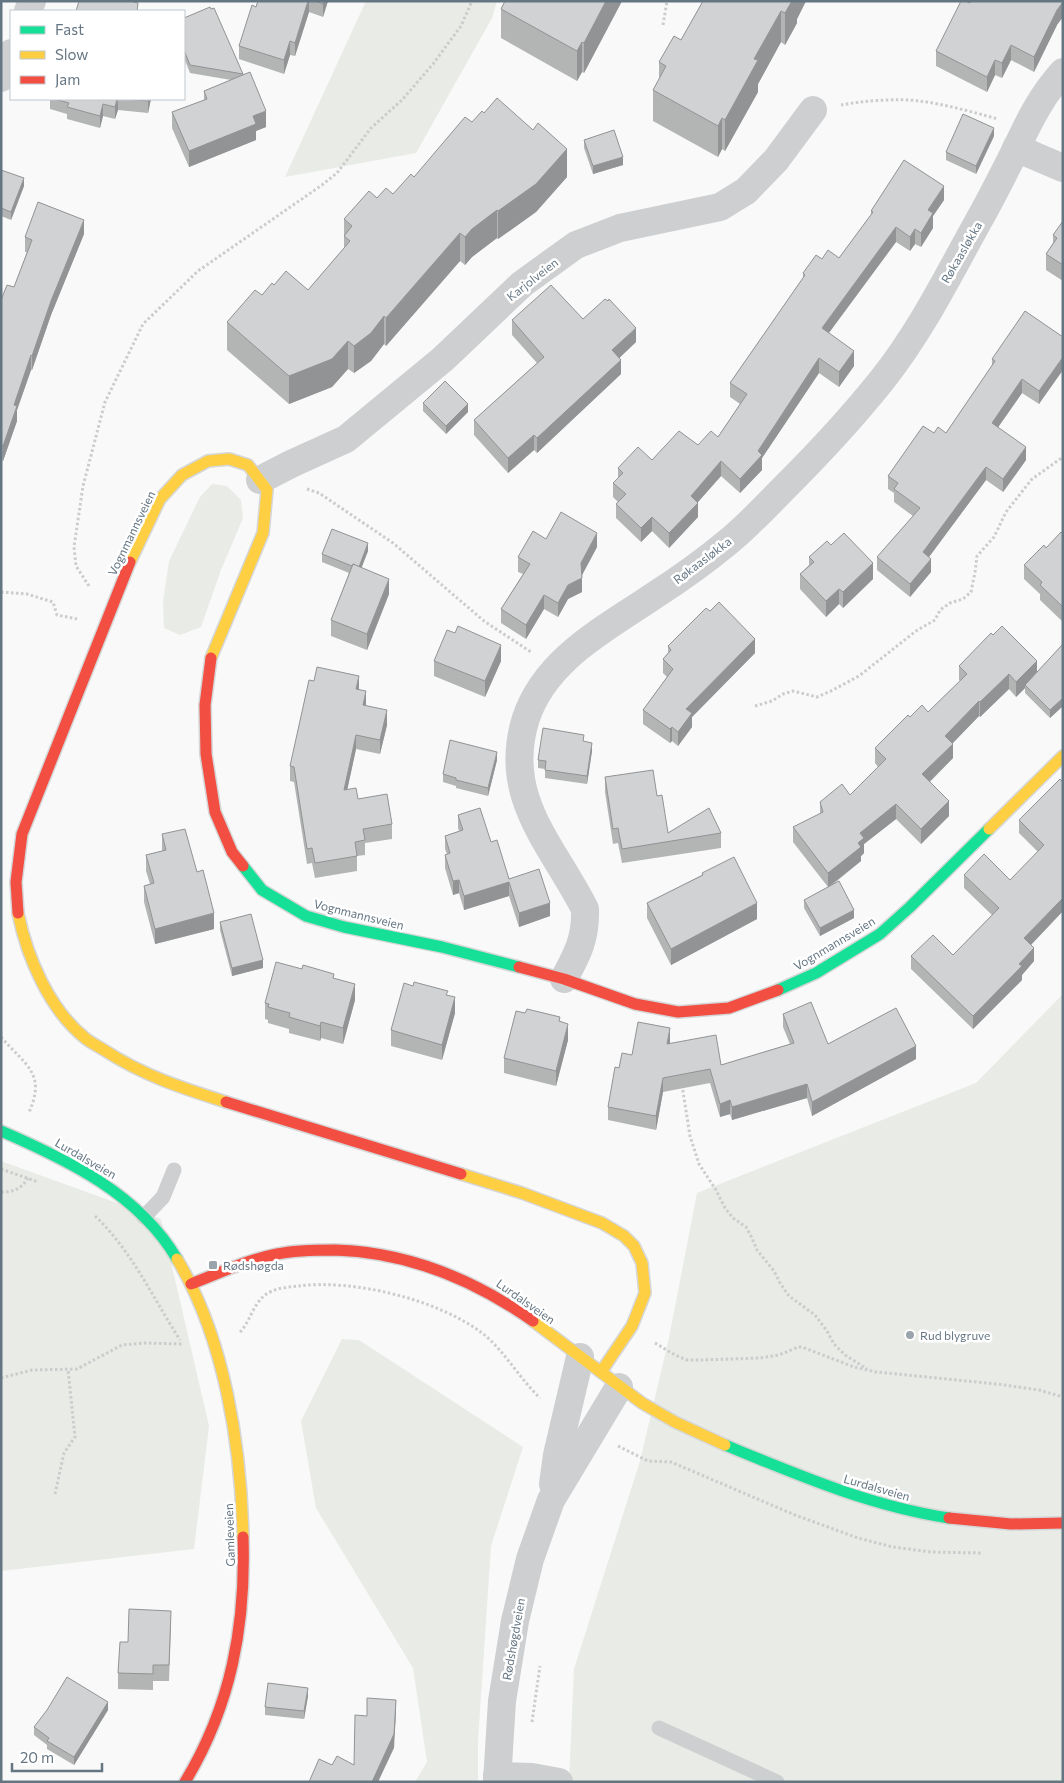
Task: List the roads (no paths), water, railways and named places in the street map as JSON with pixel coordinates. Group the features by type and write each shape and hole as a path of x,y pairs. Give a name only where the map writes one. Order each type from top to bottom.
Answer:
{"street":[{"path":"1,78 10,56"},
{"name":"Røkaasløkka","path":"564,979 582,940 586,926 585,909 532,817 519,776 520,740 527,715 539,691 554,671 573,651 658,594 730,541 787,485 883,379 921,323 981,217 1020,137 1049,87 1063,72"},
{"name":"Karjolveien","path":"263,485 291,464 346,440 443,359 522,284 576,245 620,228 720,208 746,191 776,160 813,110"},
{"path":"1020,137 1063,168"},
{"name":"Vognmannsveien","path":"600,1372 632,1326 644,1293 642,1264 634,1246 624,1236 602,1222 522,1193 160,1080 129,1066 106,1053 69,1022 55,1003 32,963 9,907 16,882 22,834 129,565 160,499 182,475 208,460 229,459 248,465 263,485 267,502 264,533 211,656 205,705 206,754 215,812 232,852 262,890 306,916 344,926 442,946 564,979 635,1004 678,1012 729,1008 772,993 816,973 880,934 1063,756"},
{"name":"Lurdalsveien","path":"1,1131 38,1146 92,1176 120,1195 144,1217 169,1247 191,1284 237,1266 277,1254 306,1250 370,1252 399,1257 450,1273 483,1289 511,1306 646,1406 671,1421 856,1497 893,1507 962,1520 1018,1524 1063,1523"},
{"name":"Gamleveien","path":"185,1782 203,1750 218,1714 235,1655 244,1590 242,1500 230,1415 220,1369 207,1325 191,1284"},
{"name":"Rødshøgdveien","path":"551,1500 557,1455 600,1372"},
{"name":"Rødshøgdveien","path":"497,1779 502,1701 515,1621 530,1559 600,1372"},
{"path":"497,1779 532,1776 560,1782"}],"lane":[{"path":"144,1217 163,1197 174,1170"},
{"path":"658,1728 777,1782"}],"place":[{"name":"Rødshøgda","path":"213,1265"},
{"name":"Rud blygruve","path":"910,1335"}]}
